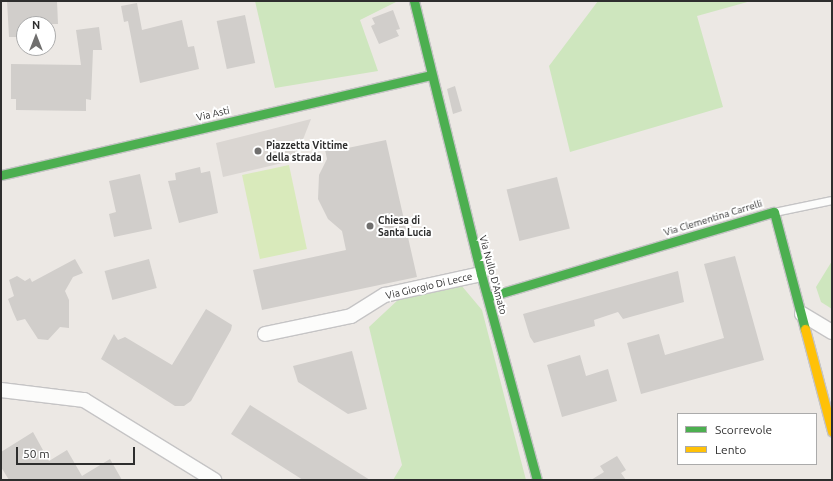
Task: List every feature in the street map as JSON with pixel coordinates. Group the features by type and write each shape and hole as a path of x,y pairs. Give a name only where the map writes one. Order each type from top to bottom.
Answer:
{"street":[{"name":"Via Nullo D'Amato","path":"414,1 430,75 481,274 537,480"},
{"name":"Via Asti","path":"1,175 430,75"},
{"name":"Via Clementina Carrelli","path":"488,297 774,212 832,431"},
{"name":"Via Giorgio Di Lecce","path":"264,334 351,316 385,296 481,274"},
{"path":"802,314 832,332"},
{"path":"1,390 84,400 195,475 214,480"}],"lane":[{"path":"774,212 832,200"}],"green space":[{"path":"255,1 398,1 360,20 378,71 275,88"},
{"path":"598,1 751,1 697,16 723,107 570,152 549,66"},
{"path":"289,165 307,249 260,259 242,175"},
{"path":"832,261 832,309 821,302 816,287"},
{"path":"461,285 482,310 526,480 393,480 402,465 369,327 400,298"}],"shaded area":[{"name":"Piazzetta Vittime della strada","path":"311,119 295,160 223,177 216,143"}],"building":[{"path":"7,1 57,1 58,24 56,24 56,16 16,16 16,37 9,37"},
{"path":"137,3 142,30 182,20 188,47 194,46 199,69 140,83 128,21 124,22 121,6"},
{"path":"393,10 400,29 396,30 399,36 379,44 371,26 375,24 372,18"},
{"path":"245,15 255,63 227,69 217,21"},
{"path":"99,27 102,50 93,50 91,100 86,99 86,111 16,110 16,99 11,99 11,64 81,65 76,30"},
{"path":"455,86 462,111 453,114 447,89"},
{"name":"Chiesa di Santa Lucia","path":"386,140 417,277 262,310 253,270 346,250 342,231 328,219 318,199 319,175 327,159 324,145 336,142 338,150"},
{"path":"200,167 201,173 210,171 218,213 179,223 168,181 176,180 175,173"},
{"path":"140,174 152,229 114,237 109,214 116,212 109,181"},
{"path":"557,177 570,228 519,241 507,190"},
{"path":"735,256 764,360 641,394 627,343 659,334 665,355 724,338 704,264"},
{"path":"75,259 83,273 73,277 65,291 69,300 69,328 60,327 48,340 38,339 25,319 17,321 8,299 14,296 9,280 17,276 25,281 30,278 32,282"},
{"path":"149,259 157,288 112,300 105,271"},
{"path":"678,271 684,302 623,319 618,312 594,320 595,326 534,343 530,337 523,314"},
{"path":"206,309 232,325 231,330 191,401 184,406 175,406 101,359 114,334 118,340 125,337 172,365"},
{"path":"352,351 367,409 348,414 298,382 293,366"},
{"path":"580,355 586,376 608,369 617,401 562,417 547,365"},
{"path":"250,405 370,480 303,480 231,434"},
{"path":"33,432 49,461 67,450 82,476 110,459 122,480 9,480 1,467 1,452"},
{"path":"617,456 626,470 621,473 626,480 591,480 604,472 600,466"}],"traffic: fast":[{"path":"414,1 481,274 537,480"},
{"path":"1,175 430,75"},
{"path":"488,297 774,212 805,329"}],"traffic: slow":[{"path":"805,329 832,431"}],"place":[{"name":"Piazzetta Vittime della strada","path":"258,151"},
{"name":"Chiesa di Santa Lucia","path":"370,226"}]}
